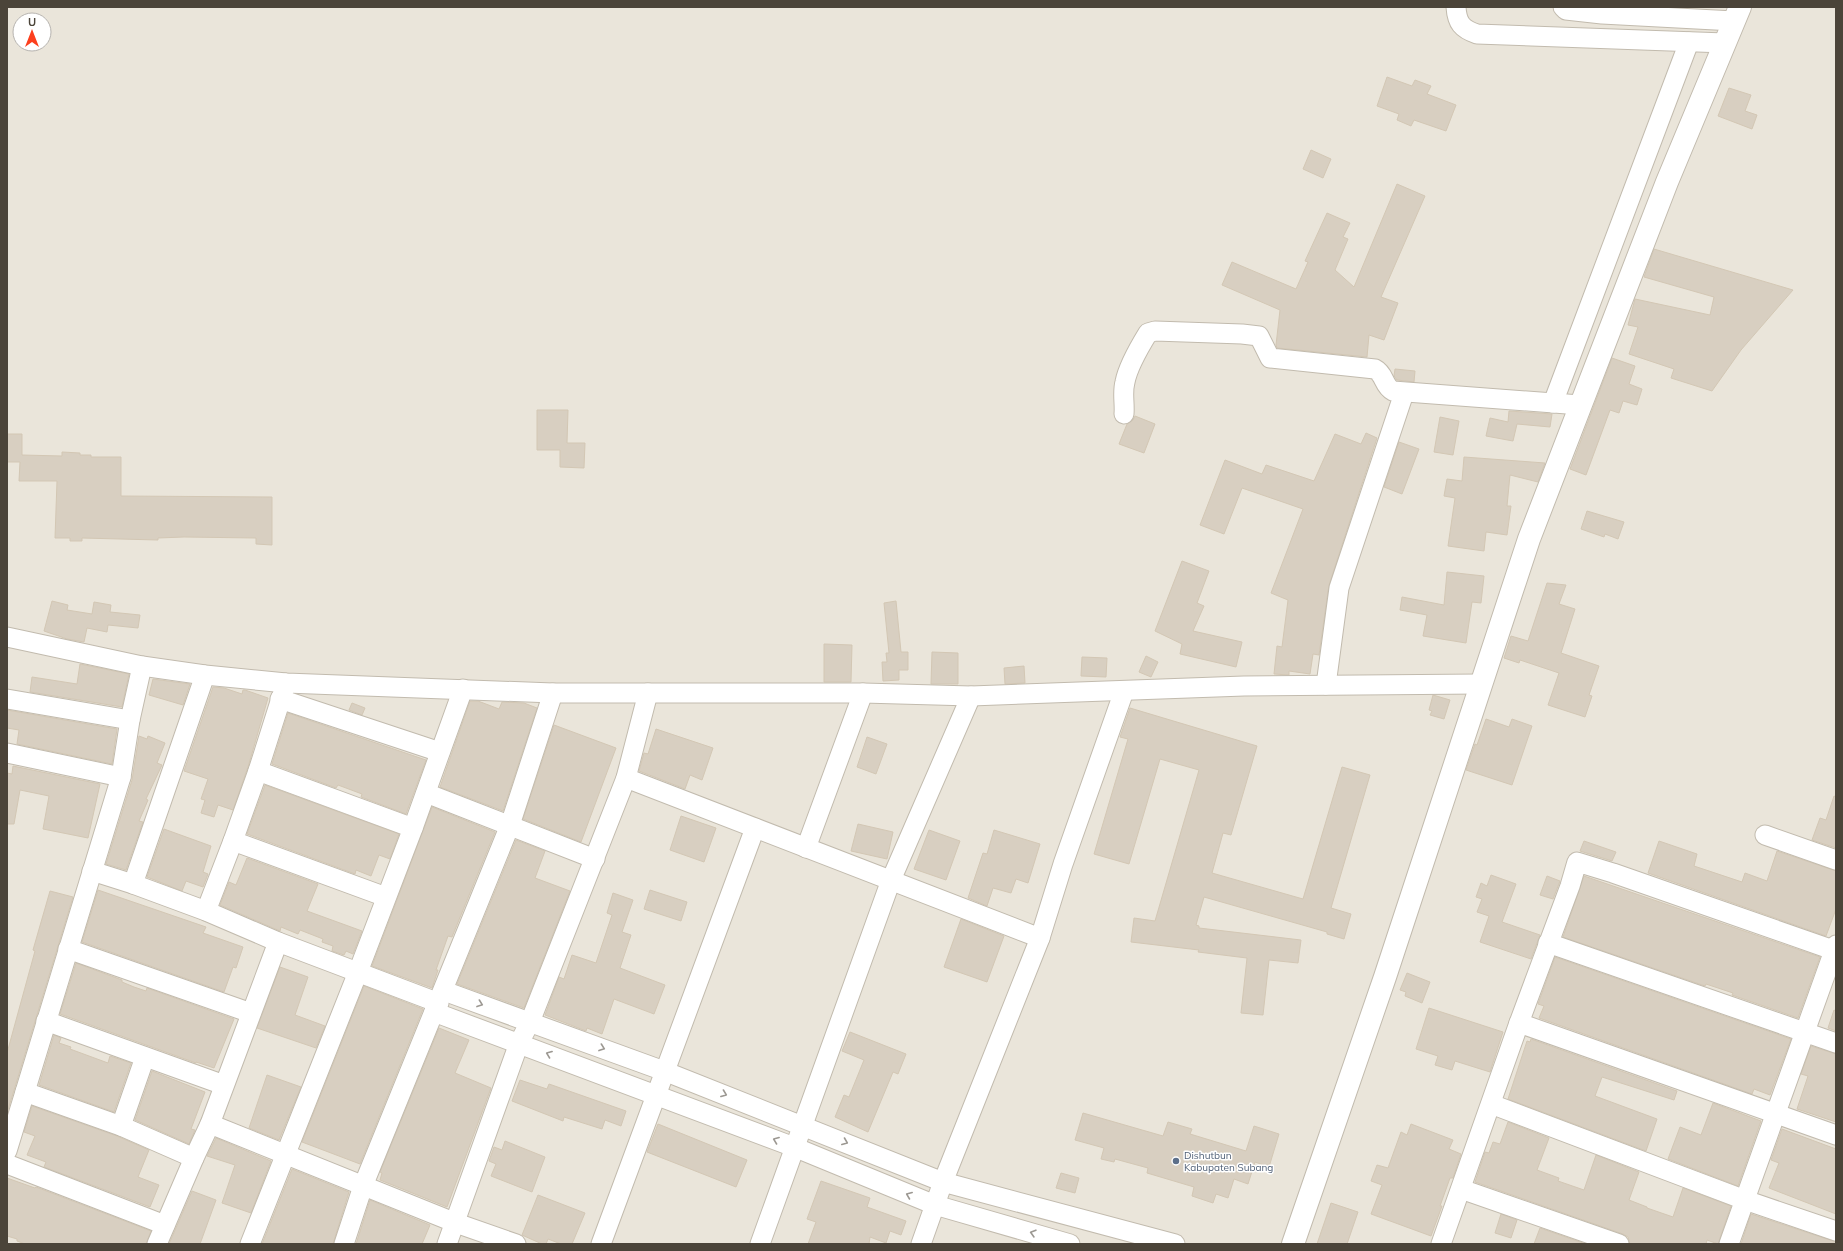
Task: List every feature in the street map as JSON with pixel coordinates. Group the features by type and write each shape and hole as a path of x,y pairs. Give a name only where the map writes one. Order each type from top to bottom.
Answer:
{"street":[{"path":"1456,7 1456,16 1459,23 1465,30 1477,34 1725,44"},
{"path":"1293,1244 1385,977 1480,684 1529,539 1667,182 1737,14 1602,14 1566,10 1563,7"},
{"path":"1553,403 1689,42"},
{"path":"1124,414 1123,398 1125,381 1148,333 1155,331 1259,336 1270,358 1375,369 1382,373 1390,389 1404,393 1580,405"},
{"path":"1326,685 1339,588 1404,393"},
{"path":"7,637 142,666 205,675 283,691 440,752"},
{"path":"7,1150 121,777 130,720 142,666"},
{"path":"133,884 205,675"},
{"path":"283,691 463,689 554,693 863,693 971,696 1326,685 1480,684"},
{"path":"250,1244 358,972 426,793 463,689"},
{"path":"206,911 258,771 283,691"},
{"path":"921,1244 934,1205 1040,938 1063,864 1124,691"},
{"path":"344,1244 363,1186 510,825 554,693"},
{"path":"447,1244 456,1223 519,1043 530,1022 626,778 648,693"},
{"path":"806,848 863,693"},
{"path":"760,1244 891,880 971,696"},
{"path":"7,699 130,720"},
{"path":"7,753 121,777"},
{"path":"258,771 413,828"},
{"path":"626,778 1040,938"},
{"path":"426,793 595,859"},
{"path":"601,1244 755,828"},
{"path":"1764,835 1836,860"},
{"path":"233,841 386,897"},
{"path":"1441,1244 1519,1023 1570,886 1577,862 1835,949 1729,1244"},
{"path":"92,871 133,884 206,911 278,942 439,1002 519,1043 794,1147 934,1205 1070,1244"},
{"path":"157,1244 210,1124 278,942"},
{"path":"1548,943 1836,1043"},
{"path":"68,948 251,1013"},
{"path":"439,1002 530,1022 664,1071 943,1182 1175,1244"},
{"path":"46,1021 224,1085"},
{"path":"1519,1023 1836,1136"},
{"path":"121,1126 145,1056"},
{"path":"25,1092 121,1126 194,1158"},
{"path":"1491,1104 1745,1200 1836,1231"},
{"path":"210,1124 456,1223 516,1244"},
{"path":"7,1164 165,1225"},
{"path":"1461,1189 1619,1244"}],"shaded area":[{"path":"7,7 1836,7 1836,1244 7,1244"}],"building":[{"path":"1387,77 1412,86 1415,80 1431,86 1427,94 1456,105 1446,131 1414,120 1411,126 1397,120 1399,114 1377,106"},
{"path":"1729,88 1751,95 1745,111 1757,115 1752,129 1718,116"},
{"path":"1311,150 1331,159 1323,178 1303,169"},
{"path":"1397,184 1425,196 1381,297 1398,303 1384,340 1369,335 1367,357 1277,348 1276,345 1280,310 1222,285 1232,262 1296,289 1308,262 1305,261 1327,213 1350,223 1343,237 1348,239 1335,270 1354,287"},
{"path":"1654,249 1793,290 1741,350 1712,391 1671,378 1674,369 1629,354 1638,327 1628,325 1635,299 1710,315 1714,297 1644,277"},
{"path":"1612,358 1635,366 1629,384 1642,389 1637,405 1623,401 1619,413 1610,410 1586,475 1570,469"},
{"path":"1395,369 1415,371 1414,382 1397,380 1394,376"},
{"path":"537,410 568,410 567,443 585,443 584,468 560,467 560,450 537,450"},
{"path":"1509,411 1552,414 1550,427 1517,424 1513,441 1486,436 1490,418 1508,422"},
{"path":"1135,416 1155,424 1144,453 1119,444 1127,424 1133,420"},
{"path":"1440,417 1459,421 1453,455 1434,452"},
{"path":"1366,433 1377,438 1329,585 1319,655 1313,654 1310,674 1289,671 1289,675 1274,674 1277,646 1282,647 1288,600 1271,593 1303,509 1242,488 1224,534 1200,525 1225,460 1262,474 1266,465 1314,481 1335,434 1361,444"},
{"path":"7,434 22,434 22,455 62,456 62,452 80,453 80,455 91,455 91,457 121,457 121,496 272,497 272,545 256,544 256,538 184,537 158,538 158,540 82,538 82,541 70,541 70,538 55,538 57,481 19,481 20,462 7,462"},
{"path":"1399,442 1419,449 1402,494 1384,487"},
{"path":"1464,457 1545,463 1538,482 1510,475 1507,506 1511,506 1507,535 1486,532 1484,551 1448,546 1455,498 1444,496 1447,479 1462,481"},
{"path":"1587,511 1624,522 1618,539 1605,534 1604,537 1581,529"},
{"path":"1182,561 1209,571 1197,603 1204,606 1193,631 1242,642 1236,667 1180,654 1182,644 1155,631"},
{"path":"1447,572 1484,576 1481,603 1472,602 1466,643 1423,636 1427,615 1400,610 1402,597 1444,605"},
{"path":"1547,583 1566,585 1559,604 1575,609 1561,653 1599,666 1589,695 1592,696 1585,717 1548,705 1559,673 1520,660 1519,663 1504,658 1511,636 1528,641"},
{"path":"52,601 68,605 67,610 92,614 94,602 111,605 110,612 140,615 138,628 108,625 107,632 87,628 84,642 67,639 44,631"},
{"path":"896,601 901,652 908,652 908,670 899,670 899,680 883,681 882,662 887,662 886,653 889,653 884,603"},
{"path":"824,644 852,645 851,682 824,682"},
{"path":"932,652 958,653 958,684 931,684"},
{"path":"1146,656 1158,662 1151,677 1139,672"},
{"path":"1082,657 1107,658 1106,677 1081,676"},
{"path":"80,664 129,674 122,707 30,692 32,677 77,684"},
{"path":"1024,666 1025,683 1005,684 1004,668"},
{"path":"153,679 190,684 183,705 149,695"},
{"path":"213,687 224,688 242,694 243,690 245,690 268,698 248,767 233,810 218,805 214,817 201,813 205,800 201,799 208,779 184,771"},
{"path":"1433,695 1450,700 1444,719 1430,715 1432,711 1429,710"},
{"path":"470,701 478,701 499,709 502,702 524,703 537,708 503,811 440,787"},
{"path":"352,703 365,708 362,715 349,710"},
{"path":"1130,708 1257,746 1231,835 1223,833 1212,873 1303,899 1342,767 1370,775 1331,908 1351,914 1344,939 1327,934 1327,932 1204,897 1196,925 1199,926 1199,928 1301,940 1298,963 1269,960 1263,1015 1241,1013 1247,958 1198,952 1199,950 1131,942 1134,918 1155,921 1199,770 1160,759 1129,864 1094,854 1128,739 1120,737"},
{"path":"7,710 117,729 112,764 17,744 19,730 7,728"},
{"path":"288,713 426,760 406,814 361,797 362,794 338,785 336,788 272,764"},
{"path":"1486,719 1509,727 1512,719 1532,726 1512,785 1466,770"},
{"path":"554,725 616,748 581,842 523,819"},
{"path":"656,729 713,748 702,780 690,775 685,789 639,771 644,753 648,754"},
{"path":"139,736 147,739 148,736 165,743 157,763 162,765 146,799 148,800 139,821 143,822 126,870 106,864 132,780"},
{"path":"867,737 887,744 876,774 857,767"},
{"path":"13,766 100,784 88,838 43,829 49,796 20,790 14,824 7,824 7,773 12,774"},
{"path":"265,785 399,834 390,859 379,855 371,876 356,870 355,874 247,834"},
{"path":"1834,796 1836,797 1836,848 1812,840 1820,818 1826,820"},
{"path":"432,807 495,832 452,937 448,936 436,970 438,970 432,988 372,966"},
{"path":"681,816 716,828 704,862 670,850"},
{"path":"858,824 893,832 887,859 851,851"},
{"path":"164,829 211,846 203,872 208,874 203,887 186,881 182,891 147,877"},
{"path":"929,830 960,841 946,880 914,869"},
{"path":"994,830 1040,844 1028,883 1016,879 1011,893 993,888 987,906 968,898 983,853 987,854"},
{"path":"516,840 545,851 535,878 570,891 524,1008 457,984"},
{"path":"1584,841 1616,852 1612,861 1580,851"},
{"path":"1659,841 1697,854 1694,866 1742,882 1745,873 1767,881 1777,851 1836,871 1836,909 1826,936 1648,873"},
{"path":"247,858 318,884 307,911 362,931 353,954 346,951 344,955 332,951 333,946 322,942 323,939 300,930 298,934 281,927 280,931 220,905 229,882 236,885"},
{"path":"1491,875 1516,884 1502,922 1540,935 1531,959 1480,942 1489,916 1477,912 1482,899 1476,897 1481,883 1487,886"},
{"path":"1547,876 1560,881 1553,899 1540,895"},
{"path":"1584,876 1820,957 1798,1018 1732,995 1733,993 1706,984 1705,986 1563,937"},
{"path":"98,890 206,927 203,933 243,947 236,968 233,967 224,992 82,942"},
{"path":"650,890 687,902 681,921 644,909"},
{"path":"50,891 73,897 7,1113 7,1053 35,951 33,950"},
{"path":"613,893 633,900 622,932 631,935 620,968 665,985 654,1014 614,999 602,1034 587,1028 586,1031 545,1015 559,977 564,979 572,955 596,963 612,915 607,913"},
{"path":"961,919 1004,936 987,982 944,967"},
{"path":"1555,957 1791,1039 1770,1095 1754,1089 1752,1094 1539,1018 1544,1006 1538,1004"},
{"path":"76,963 122,980 122,982 134,987 146,991 147,988 234,1019 214,1068 196,1063 60,1014"},
{"path":"280,967 308,977 295,1015 325,1026 316,1048 257,1028"},
{"path":"1407,973 1430,982 1422,1003 1405,996 1406,992 1400,990"},
{"path":"364,986 423,1009 360,1164 302,1142"},
{"path":"1429,1008 1503,1032 1490,1072 1455,1061 1452,1070 1435,1065 1438,1056 1416,1049"},
{"path":"1834,1010 1836,1011 1836,1031 1828,1028"},
{"path":"439,1028 469,1040 455,1073 491,1088 447,1207 380,1180 382,1173 380,1172"},
{"path":"850,1032 906,1054 898,1074 893,1072 868,1132 835,1117 844,1095 849,1097 864,1060 842,1051"},
{"path":"54,1035 61,1038 59,1043 71,1047 70,1049 108,1063 110,1056 131,1063 114,1112 39,1085"},
{"path":"1531,1039 1677,1091 1674,1100 1602,1077 1595,1096 1657,1119 1646,1151 1508,1099 1527,1041 1530,1042"},
{"path":"1811,1046 1836,1054 1836,1122 1797,1109 1808,1076 1801,1074"},
{"path":"152,1071 205,1092 191,1129 195,1130 189,1144 135,1120"},
{"path":"267,1075 301,1087 279,1140 249,1128"},
{"path":"520,1080 547,1089 549,1084 626,1111 621,1126 605,1120 602,1129 564,1117 563,1121 512,1101"},
{"path":"1713,1103 1761,1121 1738,1186 1668,1159 1680,1127 1701,1135"},
{"path":"32,1106 117,1136 149,1150 138,1177 159,1185 150,1207 44,1167 46,1162 27,1155 35,1136 24,1132"},
{"path":"1083,1113 1163,1136 1168,1122 1192,1129 1190,1134 1246,1151 1254,1126 1279,1134 1269,1167 1255,1162 1248,1184 1234,1179 1228,1198 1216,1194 1213,1203 1192,1196 1194,1187 1147,1173 1148,1168 1115,1159 1114,1162 1101,1159 1104,1148 1075,1140"},
{"path":"1508,1122 1549,1138 1537,1170 1559,1178 1558,1181 1584,1190 1596,1155 1639,1172 1629,1200 1647,1208 1673,1217 1683,1188 1731,1206 1718,1244 1707,1240 1706,1244 1630,1244 1628,1237 1623,1234 1475,1182 1485,1152 1489,1153 1493,1142 1500,1144"},
{"path":"658,1124 747,1160 736,1187 647,1152"},
{"path":"1411,1124 1453,1140 1449,1149 1461,1154 1453,1178 1450,1178 1431,1236 1371,1214 1382,1185 1371,1181 1377,1165 1388,1168 1401,1132 1407,1135"},
{"path":"1782,1129 1836,1149 1836,1214 1769,1188 1779,1163 1771,1160"},
{"path":"216,1138 271,1161 251,1213 222,1203 235,1165 207,1156"},
{"path":"505,1141 545,1157 532,1192 491,1176 496,1164 489,1161 494,1147 502,1150"},
{"path":"292,1169 349,1192 333,1244 262,1244"},
{"path":"1061,1173 1079,1178 1075,1193 1056,1188"},
{"path":"7,1178 35,1188 36,1187 151,1231 146,1244 25,1244 17,1241 17,1239 7,1236"},
{"path":"821,1181 870,1198 867,1207 906,1221 901,1235 890,1231 886,1243 870,1237 869,1244 808,1244 816,1222 807,1219"},
{"path":"192,1191 216,1200 200,1244 169,1244"},
{"path":"538,1195 585,1213 572,1244 561,1244 548,1239 546,1244 542,1244 522,1235"},
{"path":"370,1200 430,1225 422,1244 356,1244"},
{"path":"1331,1203 1358,1212 1347,1244 1317,1244"},
{"path":"1501,1214 1517,1220 1511,1238 1495,1233"},
{"path":"1751,1214 1836,1242 1836,1244 1741,1244"},
{"path":"1540,1228 1586,1244 1534,1244"}],"place":[{"name":"Dishutbun Kabupaten Subang","path":"1176,1161"}]}
